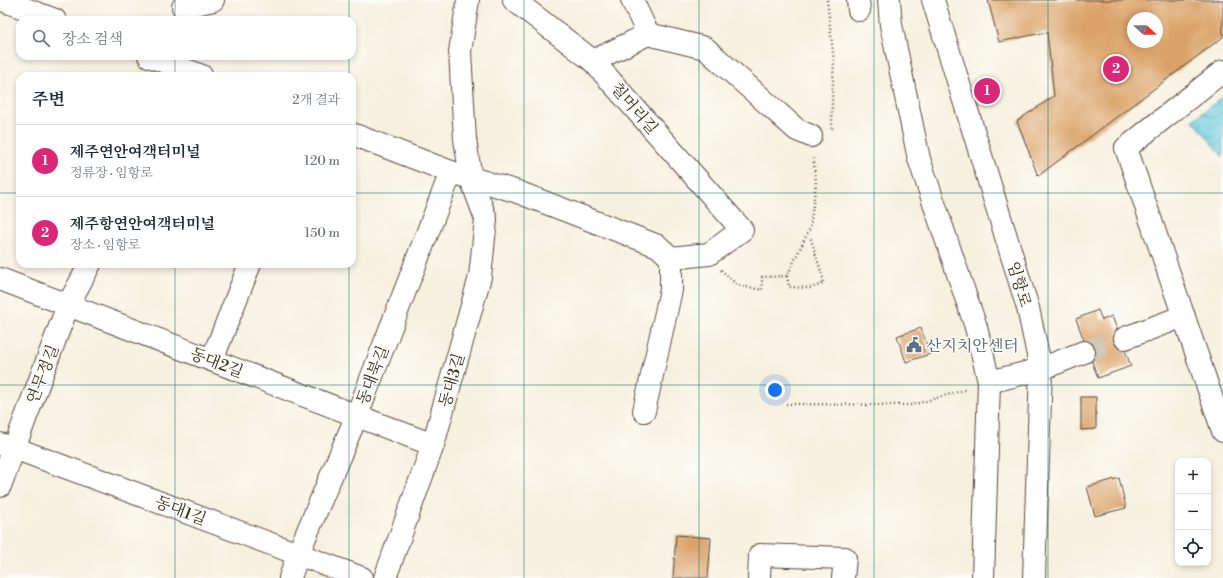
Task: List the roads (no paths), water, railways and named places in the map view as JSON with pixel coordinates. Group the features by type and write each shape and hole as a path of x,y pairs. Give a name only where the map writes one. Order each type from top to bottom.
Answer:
{"street":[{"path":"2,0 44,16"},
{"path":"183,9 213,0"},
{"name":"동대3길","path":"385,578 433,445 480,277 486,219 471,179 465,139 460,52 468,0"},
{"name":"칠머리길","path":"514,0 593,61 742,230 709,254 671,258"},
{"path":"632,0 648,34"},
{"path":"889,0 891,25 919,159 976,327 989,382 983,578"},
{"name":"임항로","path":"933,0 1028,308 1041,369 1034,578"},
{"path":"593,61 648,34 706,48 797,130 811,136"},
{"path":"161,60 192,70"},
{"path":"1223,71 1126,148 1223,431"},
{"path":"356,136 471,179 515,191 658,246 671,258 671,290 644,411"},
{"name":"동대북길","path":"290,578 298,554 357,415 451,172"},
{"name":"연무정길","path":"0,486 7,446 68,305 88,268"},
{"path":"212,360 248,268"},
{"name":"동대2길","path":"0,279 433,445"},
{"path":"1125,338 1184,316"},
{"path":"989,382 1041,369 1084,352"},
{"path":"1202,370 1223,380"},
{"name":"동대1길","path":"7,446 362,578"},
{"path":"759,578 760,555 845,558 843,578"}],"water":[{"path":"1223,96 1223,157 1193,120"}],"tunnel":[{"path":"1084,352 1125,338"}],"place":[{"name":"제주항연안여객터미널","path":"1116,69"},
{"name":"제주연안여객터미널","path":"987,91"},
{"name":"산지치안센터","path":"914,345"}]}
